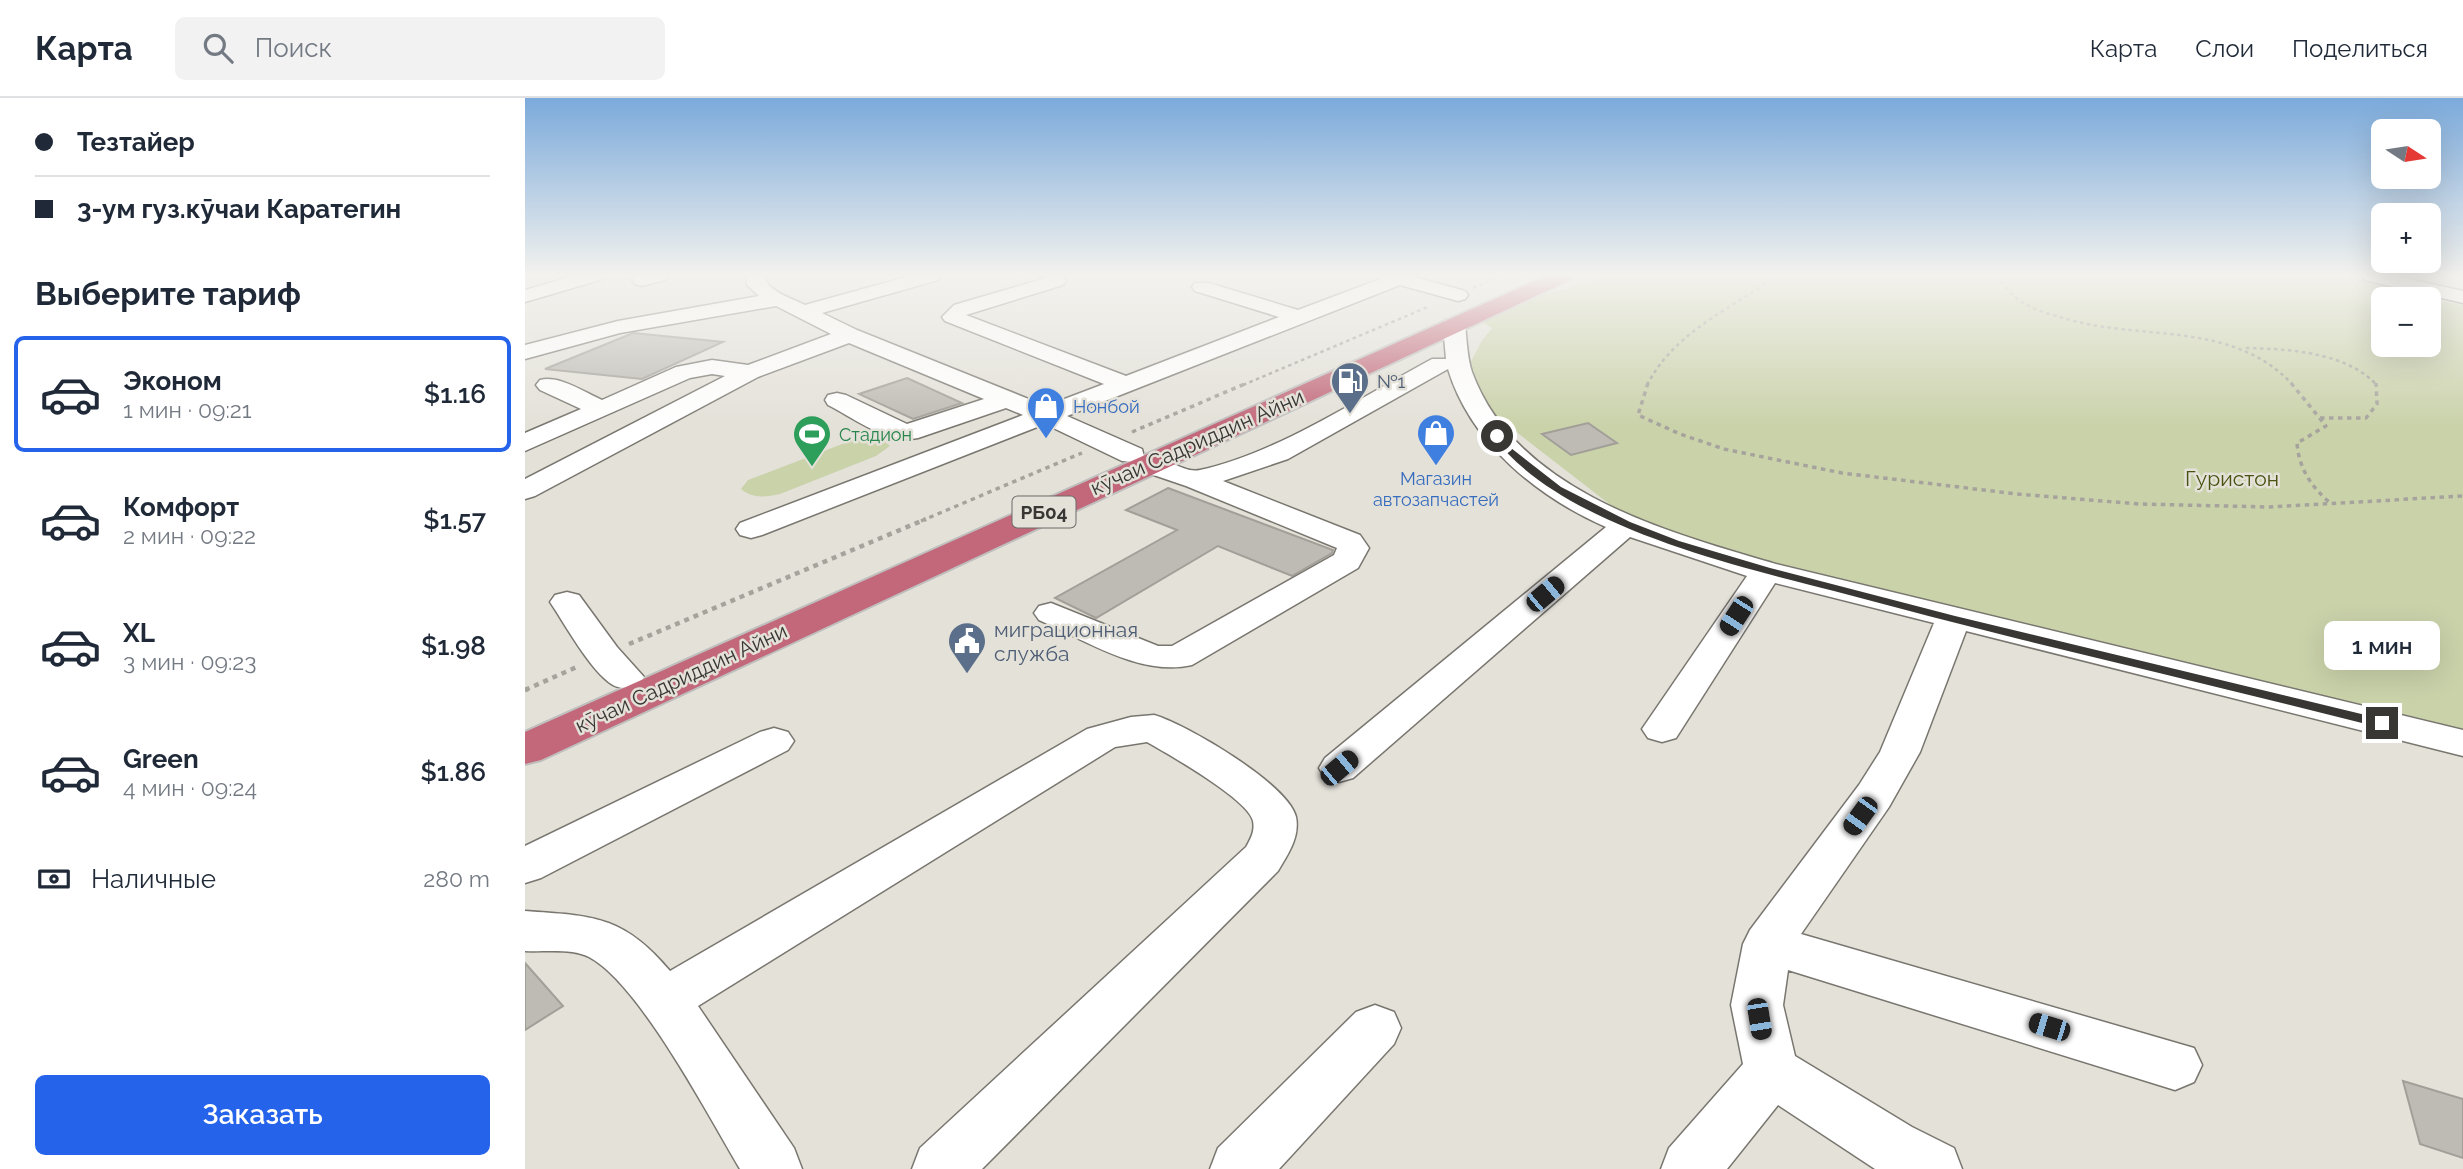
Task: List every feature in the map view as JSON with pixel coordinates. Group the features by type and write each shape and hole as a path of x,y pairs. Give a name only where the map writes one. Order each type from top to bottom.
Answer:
{"highway":[{"name":"кӯчаи Садриддин Айни","path":"525,722 615,666 1130,454 1422,326"},
{"name":"кӯчаи Садриддин Айни","path":"525,749 1130,454 1392,354 1433,326"}],"street":[{"path":"525,352 628,326"},
{"path":"834,326 1130,454 1349,542 1353,548 1347,561 1179,657 1153,657 1051,613"},
{"path":"975,326 1126,384"},
{"path":"751,529 1276,326"},
{"path":"1454,326 1449,366 1508,450 1557,489 1627,524 1676,543 1766,570 1953,619 2463,743"},
{"path":"525,491 630,433 750,372 849,334"},
{"path":"1392,354 1449,366"},
{"path":"1196,480 1278,453 1449,366"},
{"path":"525,443 692,370 712,367 750,372"},
{"path":"525,374 600,408"},
{"path":"525,395 548,385"},
{"path":"837,400 899,431 909,432 1007,399"},
{"path":"555,428 630,433"},
{"path":"1339,768 1627,524"},
{"path":"1662,729 1766,570"},
{"path":"567,601 615,666"},
{"path":"1933,1169 1892,1147 1772,1071 1757,1005 1767,944 1881,785 1899,752 1953,619"},
{"path":"664,1000 1101,738 1131,730 1154,728 1220,767 1257,795 1274,815 1275,836 1262,859 941,1169"},
{"path":"525,866 774,741"},
{"path":"525,931 600,939 625,954 664,1000 773,1169"},
{"path":"1767,944 2175,1065"},
{"path":"1238,1169 1375,1028"},
{"path":"1690,1169 1772,1071"}],"path":[{"path":"525,690 615,666 766,584 1130,454 1420,326"},
{"path":"1699,326 1684,336 1653,374 1639,405 1638,415 1724,449 1842,473 2017,494 2139,504 2269,507 2463,496"},
{"path":"2110,326 2188,336 2245,348 2285,350 2324,357 2357,369 2377,384 2377,404 2366,418 2319,418"},
{"path":"2245,348 2276,369 2326,426 2297,443 2297,452 2301,472 2330,502"}],"green space":[{"name":"Гуристон","path":"1489,326 2371,326 2371,357 2441,357 2441,326 2463,326 2463,740 1661,544 1458,387 1481,342 1492,328"},
{"name":"Стадион","path":"850,441 884,441 890,446 876,456 780,494 759,496 741,489 748,480"}],"building":[{"path":"633,333 723,342 642,379 545,369"},
{"path":"907,378 962,403 913,419 859,394"},
{"path":"1588,423 1617,443 1571,455 1542,434"},
{"path":"1168,488 1333,550 1332,553 1292,576 1218,546 1096,618 1055,598 1177,530 1126,510"},
{"path":"525,963 563,1006 525,1030"},
{"path":"2403,1081 2463,1099 2463,1158 2420,1144"}],"place":[{"name":"№1","path":"1350,415"},
{"name":"Нонбой","path":"1046,440"},
{"name":"Магазин автозапчастей","path":"1436,467"},
{"name":"Стадион","path":"812,468"},
{"name":"миграционная служба","path":"967,675"}],"route":[{"path":"1497,436 1508,450 1557,489 1627,524 1715,556 1953,619 2382,723"}]}
